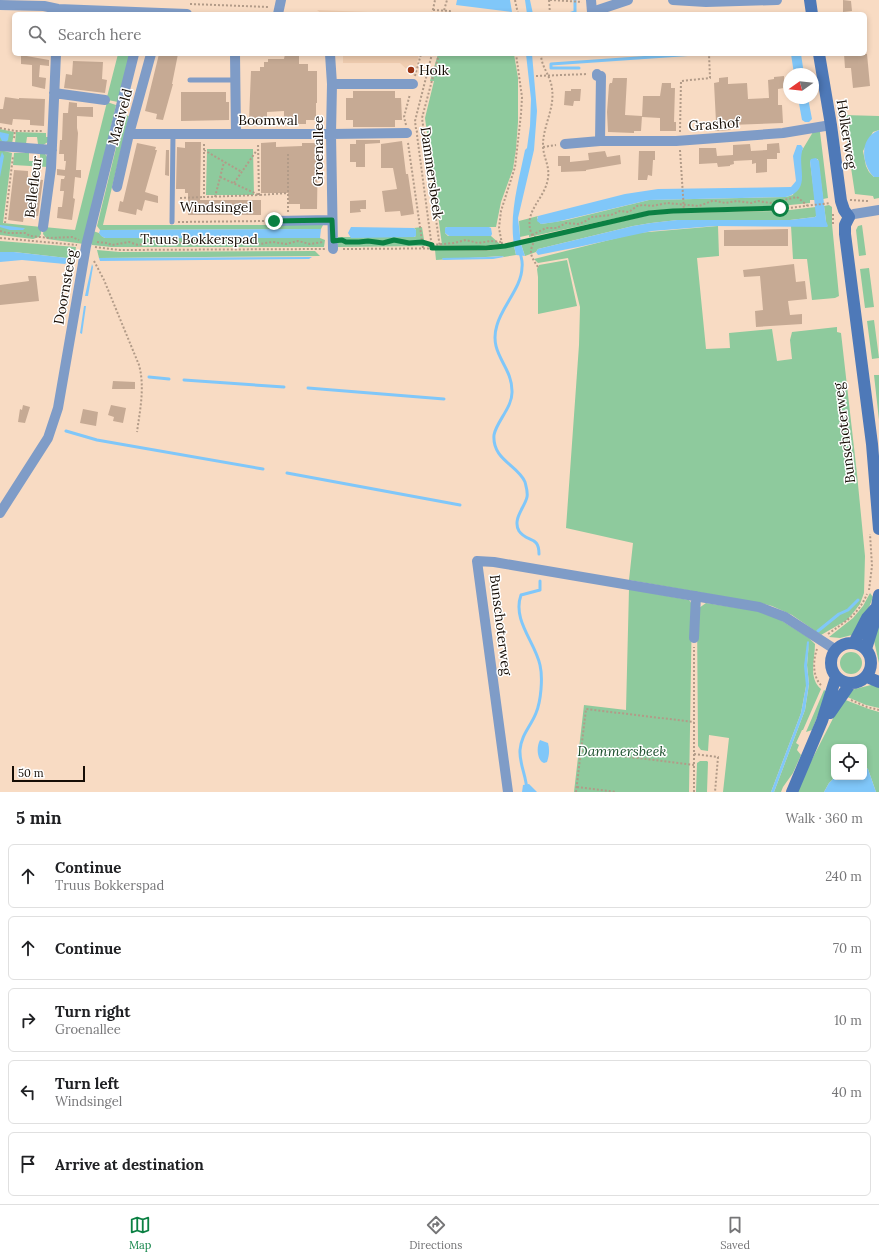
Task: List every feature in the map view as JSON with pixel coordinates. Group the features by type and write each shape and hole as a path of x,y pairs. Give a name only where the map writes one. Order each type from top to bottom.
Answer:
{"street":[{"path":"591,0 592,12 628,0"},
{"path":"673,0 706,2 776,0"},
{"path":"810,0 812,12"},
{"path":"0,5 45,3 58,11 186,9"},
{"name":"Bellefleur","path":"43,227 51,168 56,56"},
{"name":"Doornsteeg","path":"0,513 44,446 51,431 58,408 87,243 134,56"},
{"name":"Maaiveld","path":"117,187 129,134 150,56"},
{"path":"235,56 236,134"},
{"name":"Groenallee","path":"330,56 332,84 332,220 336,243"},
{"name":"Holkerweg","path":"818,56 831,125 841,201 844,210 849,217"},
{"path":"597,74 597,76 601,76 600,141"},
{"path":"332,84 413,84"},
{"path":"54,93 105,100"},
{"name":"Grashof","path":"566,144 600,141 680,141 783,133 831,125"},
{"name":"Boomwal","path":"129,134 407,133"},
{"name":"Bellefleur","path":"1,147 52,150"},
{"path":"849,217 854,214 879,210"},
{"name":"Bunschoterweg","path":"849,217 845,225 845,234 872,444 874,530"},
{"path":"274,221 332,220"},
{"name":"Bunschoterweg","path":"508,792 478,561 494,562 746,604 774,611 795,622 836,650"},
{"path":"866,649 874,623 879,595"},
{"path":"694,638 696,596"},
{"path":"854,643 868,618 876,608"},
{"path":"836,694 836,677 831,666 833,655 841,645 848,643 863,646 870,654 872,671 879,682"},
{"path":"792,792 822,721 827,705 836,694 850,684 862,681 872,671"},
{"path":"836,677 850,684"}],"lane":[{"path":"190,80 235,80"},
{"path":"172,222 173,134"}],"path":[{"path":"435,0 433,10 444,10 450,12"},
{"path":"444,10 446,0"},
{"path":"515,0 518,12"},
{"path":"550,12 549,0 578,2"},
{"path":"186,9 279,7"},
{"name":"Dammersbeek","path":"420,56 404,117 423,248"},
{"name":"Dammersbeek","path":"432,56 415,121 432,247"},
{"path":"438,56 422,118 440,248"},
{"path":"503,246 499,228 501,211 515,167 521,120 522,97 516,56"},
{"path":"538,266 531,256 530,249 536,238 532,234 529,222 530,213 539,200 548,178 549,165 543,147 544,131 553,104 552,87 541,62 541,56"},
{"path":"684,211 680,141 681,81 710,78 709,56"},
{"path":"536,76 597,74"},
{"path":"424,88 430,90"},
{"path":"0,128 15,131 53,131"},
{"path":"5,223 15,131"},
{"path":"204,134 204,197"},
{"path":"258,134 258,195"},
{"path":"543,147 566,144"},
{"path":"234,184 258,149"},
{"path":"204,150 242,172"},
{"path":"288,152 288,221"},
{"path":"216,197 224,162"},
{"path":"220,177 258,195"},
{"path":"172,198 288,193"},
{"path":"532,234 546,228 557,228 566,223 578,224 592,217 620,211 629,212 638,206 643,205 652,206 683,202 699,206 717,201 724,203 737,201 751,203 758,201 770,203 797,197 808,206"},
{"path":"852,200 870,201"},
{"name":"Truus Bokkerspad","path":"0,238 87,243 116,250 336,243 423,248 486,248 503,246 638,215 660,212 780,208 827,203"},
{"path":"834,209 834,228"},
{"name":"Windsingel","path":"172,222 274,221"},
{"path":"0,231 7,233 25,233 30,236 50,238 72,237 87,243 107,243 112,245 130,242 138,245 174,242 218,244 224,241 239,244 252,241 259,244 273,242 286,244 298,241 310,244 368,241 383,243 394,240 409,243 422,242 432,247 439,244 454,243 466,240 478,243 502,242"},
{"path":"336,243 342,233"},
{"path":"87,243 141,369 143,377 137,432"},
{"path":"874,530 870,586 866,598 851,618 826,635 821,641 815,654 815,674 820,684 836,694 867,707 879,710"},
{"path":"694,638 694,792"},
{"path":"576,792 586,709 694,722"},
{"path":"581,751 694,765"},
{"path":"694,754 718,757 715,792"},
{"path":"577,787 616,792"}],"shaded area":[{"path":"317,10 368,12 320,12"},
{"name":"Holk","path":"343,56 419,56 414,76 400,63 343,63"}],"green space":[{"path":"117,56 130,56 118,102 108,100 107,97"},
{"path":"437,56 514,56 518,78 518,122 516,149 513,169 501,202 496,227 445,228 445,233 448,236 491,236 500,244 479,246 442,245 425,118 434,81 430,81"},
{"path":"107,102 116,105 84,244 47,239 43,234 44,227 75,230"},
{"path":"124,115 129,116 103,225 323,225 321,229 100,230 97,226"},
{"path":"843,115 879,116 879,130 873,132 863,151 866,166 869,172 874,177 879,177 879,198 874,199 873,196 855,194"},
{"path":"0,129 14,132 12,144 0,143"},
{"path":"16,132 46,133 46,137 49,137 48,142 43,145 38,144 37,137 27,137 26,144 15,144"},
{"path":"813,132 820,132 828,198 823,199 818,159 810,161 815,200 810,200 810,203 780,206 649,211 529,237 529,235 520,237 519,221 538,216 537,218 541,224 567,220 649,200 786,197 793,195 800,164 801,152"},
{"path":"207,149 253,149 254,195 206,195"},
{"path":"0,150 12,153 3,223 41,227 41,234 39,237 33,239 0,235"},
{"path":"14,153 29,153 29,161 40,161 40,154 45,154 47,157 48,167 13,165"},
{"path":"829,205 832,207 832,224 839,296 835,298 812,300 807,259 793,259 791,226 826,221 824,206"},
{"path":"816,207 815,217 790,220 678,220 633,226 538,249 536,252 525,256 521,244 650,215 673,213 781,211"},
{"path":"862,225 866,255 859,256 856,230 858,226"},
{"path":"718,226 719,256 697,258 706,349 730,348 729,333 772,329 777,361 792,359 790,340 792,332 837,327 837,332 841,333 865,556 864,593 860,604 847,620 821,635 792,615 772,606 629,580 633,543 566,528 579,345 580,307 568,258 538,263 534,259 637,233"},
{"path":"422,227 425,246 338,247 338,237 414,237 416,236 416,230 414,228"},
{"path":"93,231 99,233 105,238 320,238 325,240 324,247 111,247 92,245"},
{"path":"0,241 76,247 73,269 68,263 69,259 67,258 14,252 0,252"},
{"path":"514,246 516,255 504,257 436,260 435,250 486,251"},
{"path":"97,250 120,252 315,251 320,256 99,258"},
{"path":"567,260 577,306 538,314 537,269 539,265"},
{"path":"869,268 874,307 865,308 860,269"},
{"path":"874,320 879,358 872,359 867,321"},
{"path":"874,375 879,375 879,420"},
{"path":"629,589 689,600 692,604 689,792 574,792 584,705 626,710"},
{"path":"870,593 873,597 868,610 852,635 840,638 829,637 853,618 863,606"},
{"path":"706,603 758,611 776,617 809,638 815,644 813,674 817,685 821,689 796,743 799,745 797,750 801,755 793,773 781,792 774,792 805,710 809,684 807,665 809,642 805,674 807,680 801,713 771,792 723,792 729,738 709,735 708,751 701,750 698,746 697,613 699,608"},
{"path":"879,619 879,663 874,641"},
{"path":"851,652 859,655 862,663 859,671 851,674 843,671 840,663 843,655"},
{"path":"871,685 879,685 879,708 866,705 845,696 851,690"},
{"path":"824,690 827,692 812,730 806,732"},
{"path":"843,699 879,712 879,792 876,792 867,768 867,744 831,744 832,780 824,792 797,792 806,771"},
{"path":"700,761 708,762 707,792 696,792 697,763"}],"water":[{"path":"457,0 510,0 512,12 456,5"},
{"path":"525,0 530,0 533,12 527,12"},
{"path":"526,56 532,56 537,111 534,150 518,218 521,244 525,256 516,255 513,216 514,202 525,150 527,148 530,126 531,99"},
{"path":"791,56 801,56 803,68 793,68"},
{"path":"799,104 809,104 812,119 809,122 802,120"},
{"path":"879,130 879,177 874,177 866,165 864,152 868,139"},
{"path":"0,132 9,134 6,142 2,141"},
{"path":"797,145 801,145 803,148 801,155 801,183 799,189 786,197 649,200 556,222 541,224 537,221 538,216 625,194 658,189 791,187 796,181 793,156"},
{"path":"2,152 4,156 0,177 0,158"},
{"path":"816,158 819,161 827,227 715,226 652,231 538,255 536,252 538,249 651,223 677,220 790,220 815,217 810,161 811,159"},
{"path":"0,225 25,228 23,230 10,230 0,227"},
{"path":"351,227 414,228 416,230 416,236 351,238 348,233"},
{"path":"489,227 491,228 492,234 491,236 449,236 445,233 445,228"},
{"path":"321,229 320,238 105,238 99,233 100,230"},
{"path":"0,252 14,252 69,259 65,264 22,260 0,262"},
{"path":"312,257 309,259 100,261 99,258"},
{"path":"489,257 504,257 493,259 443,260 442,258"},
{"path":"92,264 93,267 88,296 85,296"},
{"path":"84,306 86,306 82,334 80,333"},
{"path":"808,641 807,665 809,684 805,710 774,792 771,792 801,713 806,686 804,666"},
{"path":"540,740 548,743 549,746 548,760 544,763 540,760 538,753"},
{"path":"867,768 876,792 824,792 832,780 867,780"},
{"path":"529,784 537,792 522,792 523,785"}],"building":[{"path":"843,0 851,1 852,11 843,12"},
{"path":"867,54 870,86 853,88 851,68 845,68 844,56 867,56"},
{"path":"21,56 49,60 49,66 40,65 39,77 46,78 45,89 32,86 32,65 21,64"},
{"path":"159,56 178,56 173,84 163,120 156,119 157,114 145,111"},
{"path":"285,56 299,56 299,64 308,64 308,71 317,71 316,120 306,120 306,124 297,124 297,117 284,117 284,111 267,112 267,124 258,124 258,120 249,120 251,71 260,71 260,67 264,67 264,62 268,62 268,59 284,59"},
{"path":"73,61 103,62 102,79 107,80 105,93 64,88 66,74 72,75"},
{"path":"783,76 783,88 778,89 778,105 782,105 783,123 730,125 731,130 715,131 714,83 719,82 719,78 728,77 728,84 747,83 748,99 769,98 768,80 774,79 774,77"},
{"path":"613,78 627,78 625,115 642,116 641,131 634,131 634,133 608,132 607,112 609,85 612,83"},
{"path":"662,83 671,83 671,88 675,88 674,122 676,122 676,131 660,131 660,118 642,117 643,96 660,96"},
{"path":"571,89 581,89 580,101 574,101 573,106 564,105 565,91 571,91"},
{"path":"353,91 395,91 395,98 401,98 402,120 395,120 395,127 353,127 353,120 346,120 346,98 353,98"},
{"path":"181,92 226,92 226,102 229,102 229,120 181,121"},
{"path":"5,97 19,99 45,99 44,126 30,125 30,120 13,119 12,125 0,123 0,109 3,109"},
{"path":"69,102 77,103 77,107 93,107 93,117 77,116 78,133 76,170 81,170 81,178 75,177 73,198 75,199 72,220 57,218 58,207 62,207 64,191 60,191 61,179 64,179 65,176 57,175 57,169 65,170 66,161 64,161 64,154 59,154 60,140 62,140 63,113 68,113"},
{"path":"356,140 380,140 380,143 365,144 365,167 356,167 356,162 350,162 350,144 356,144"},
{"path":"402,141 406,174 408,174 414,214 401,216 400,211 385,212 382,191 397,189 393,168 381,168 381,144"},
{"path":"185,142 201,142 200,200 261,200 261,215 188,215 188,193 185,193 185,189 176,189 177,147 185,148"},
{"path":"276,142 276,147 302,146 302,143 318,143 317,209 300,209 300,204 289,204 288,193 261,193 261,143"},
{"path":"137,143 156,147 155,150 157,150 145,192 158,196 158,203 145,200 142,211 137,209 136,215 118,211 120,201 123,202"},
{"path":"779,143 780,153 777,153 777,159 767,159 767,172 756,173 756,163 752,164 752,160 733,161 733,145 750,144 751,151 767,150 767,144"},
{"path":"699,148 716,148 717,156 733,155 734,164 730,166 718,167 717,163 699,164"},
{"path":"166,150 169,150 169,176 165,175"},
{"path":"605,151 607,157 620,155 621,164 586,171 561,172 561,166 558,166 558,156 570,156 570,162 589,160 588,153"},
{"path":"639,151 655,151 652,176 648,175 647,180 638,180"},
{"path":"14,170 28,171 28,178 43,180 38,216 24,215 23,222 8,220"},
{"path":"366,200 366,209 360,209 361,212 350,213 350,201"},
{"path":"788,229 788,246 724,246 724,230"},
{"path":"794,264 796,282 805,281 807,299 788,301 790,315 802,314 802,324 756,327 755,311 763,310 760,276 744,277 743,270"},
{"path":"28,276 36,276 39,301 0,305 0,285 29,281"},
{"path":"113,381 135,382 135,389 112,389"},
{"path":"23,405 30,407 25,423 18,422 20,409 22,410"},
{"path":"111,405 126,408 123,423 113,421 114,417 108,415"},
{"path":"83,409 98,412 96,426 80,423"}],"waterway":[{"path":"575,0 575,12"},
{"path":"579,68 551,68 551,64 666,56"},
{"name":"Dammersbeek","path":"520,252 522,263 519,282 503,311 497,325 495,335 498,352 511,382 512,397 495,430 494,444 501,456 522,476 525,482 527,497 518,518 517,527 522,535 537,544 539,554"},
{"path":"149,377 169,379"},
{"path":"184,380 284,387"},
{"path":"308,388 444,399"},
{"path":"66,431 97,440 263,469"},
{"path":"287,473 460,505"},
{"name":"Dammersbeek","path":"527,792 520,750 522,740 538,708 541,676 537,656 525,631 519,613 519,604 521,595 540,590 540,581"},
{"path":"818,631 839,614 848,610 858,600"}],"place":[{"name":"Holk","path":"411,70"}],"route":[{"path":"274,221 332,220 333,241 368,241 383,243 394,240 409,243 422,242 432,245 432,248 493,248 649,213 780,208"}]}
